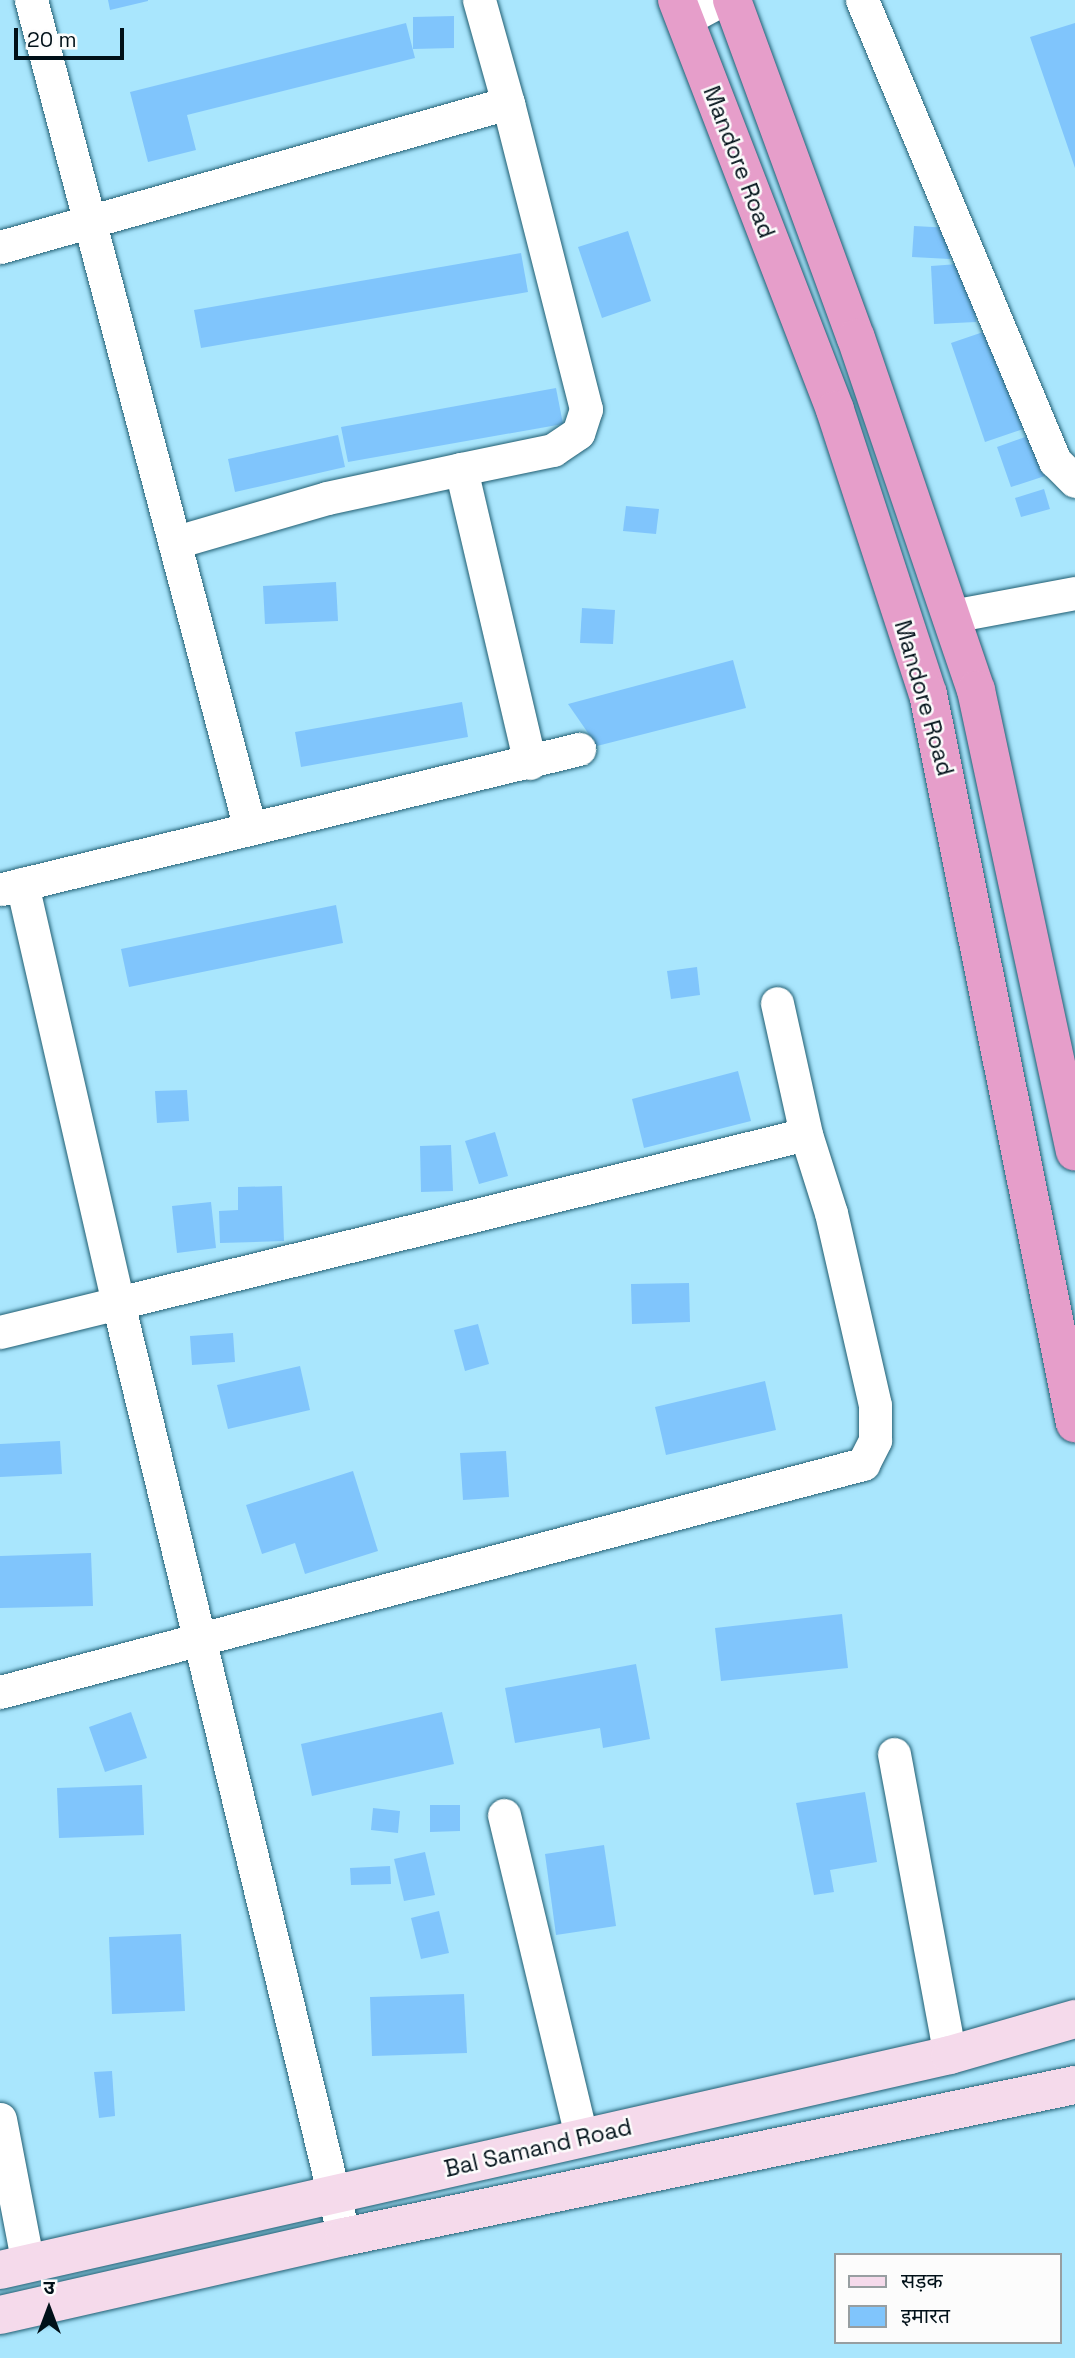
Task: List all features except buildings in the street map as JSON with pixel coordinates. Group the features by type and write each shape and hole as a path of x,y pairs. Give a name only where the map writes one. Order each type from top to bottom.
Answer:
{"highway":[{"name":"Mandore Road","path":"732,0 953,616 976,690 1075,1151"},
{"name":"Mandore Road","path":"681,10 835,410 928,694 1075,1423"}],"main road":[{"name":"Bal Samand Road","path":"14,2267 333,2197 950,2055 1075,2020"},
{"name":"Bal Samand Road","path":"0,2315 344,2237 1075,2084"}],"street":[{"path":"31,0 250,830"},
{"path":"176,542 327,498 554,450 578,433 586,409 479,0"},
{"path":"681,10 721,0"},
{"path":"862,0 1055,461 1075,481"},
{"path":"0,247 508,103"},
{"path":"461,469 530,763"},
{"path":"953,616 1075,593"},
{"path":"344,2237 197,1639 118,1303 11,886 530,763 579,749"},
{"path":"0,1692 863,1464 875,1440 875,1405 831,1213 806,1134 778,1003"},
{"path":"0,1332 806,1134"},
{"path":"894,1754 950,2055"},
{"path":"505,1815 582,2139"},
{"path":"0,2119 14,2267"}]}
